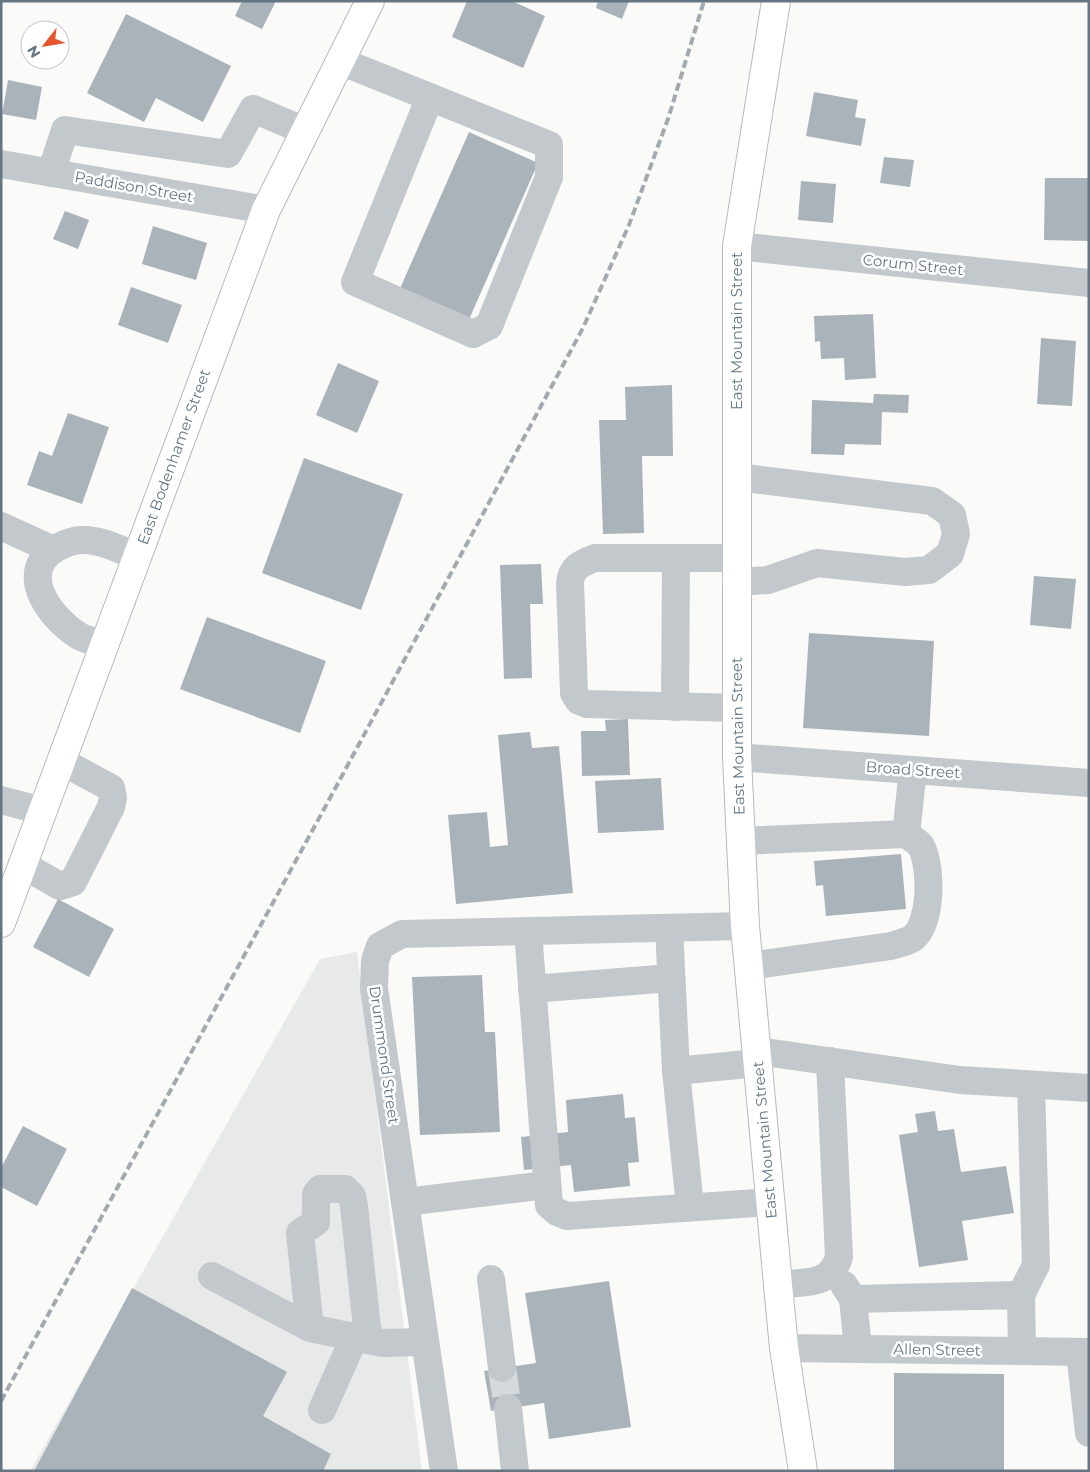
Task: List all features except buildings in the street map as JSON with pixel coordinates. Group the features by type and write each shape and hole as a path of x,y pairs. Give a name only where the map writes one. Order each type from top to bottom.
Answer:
{"main road":[{"name":"East Bodenhamer Street","path":"2,918 266,210 370,1"},
{"name":"East Mountain Street","path":"776,1 737,246 737,757 745,926 784,1348 804,1471"}],"street":[{"path":"340,61 430,97 549,145 549,177 489,326 473,334 355,282 430,97"},
{"path":"51,173 65,130 228,154 253,109 305,131"},
{"name":"Paddison Street","path":"1,164 266,210"},
{"name":"Corum Street","path":"737,246 1089,283"},
{"path":"737,477 932,501 952,515 956,534 950,554 929,570 905,572 816,563 768,580 736,570 676,558 595,558 576,568 570,576 570,583 574,693 579,701 587,704 737,708"},
{"path":"1,526 53,550"},
{"path":"104,645 84,638 63,623 40,592 36,573 39,565 53,550 83,540 99,542 137,556"},
{"path":"675,707 676,558"},
{"name":"Broad Street","path":"737,757 1089,783"},
{"path":"23,865 60,886 73,882 111,807 113,798 111,788 61,761"},
{"path":"906,834 913,770"},
{"path":"1,800 43,811"},
{"path":"741,841 906,834 920,845 926,862 928,888 924,924 912,938 891,946 749,966"},
{"name":"Drummond Street","path":"444,1471 374,988 375,961 380,946 402,934 745,926"},
{"path":"669,928 676,1071 690,1206"},
{"path":"528,931 549,1205 557,1212 566,1216 690,1206 771,1202"},
{"path":"532,989 671,978"},
{"path":"676,1071 757,1057 830,1061 960,1080 1089,1088"},
{"path":"778,1284 825,1279 835,1271 839,1257 830,1061"},
{"path":"1022,1351 1021,1295 1032,1274 1037,1255 1031,1085"},
{"path":"405,1202 547,1185"},
{"path":"310,1328 300,1233 316,1222 316,1194 320,1189 345,1189 352,1196 354,1206 367,1328 322,1410"},
{"path":"835,1271 853,1299 858,1349"},
{"path":"212,1276 310,1328 363,1337 382,1343 425,1342"},
{"path":"491,1280 502,1368"},
{"path":"853,1299 1021,1295"},
{"name":"Allen Street","path":"784,1348 1084,1352"},
{"path":"1084,1352 1089,1433"},
{"path":"508,1408 515,1471"}],"shaded area":[{"path":"357,952 422,1471 30,1471 320,959"}],"tunnel":[{"path":"502,1368 508,1408"}],"railway":[{"path":"1,1401 323,811 583,328 629,225 668,119 704,1"}]}
